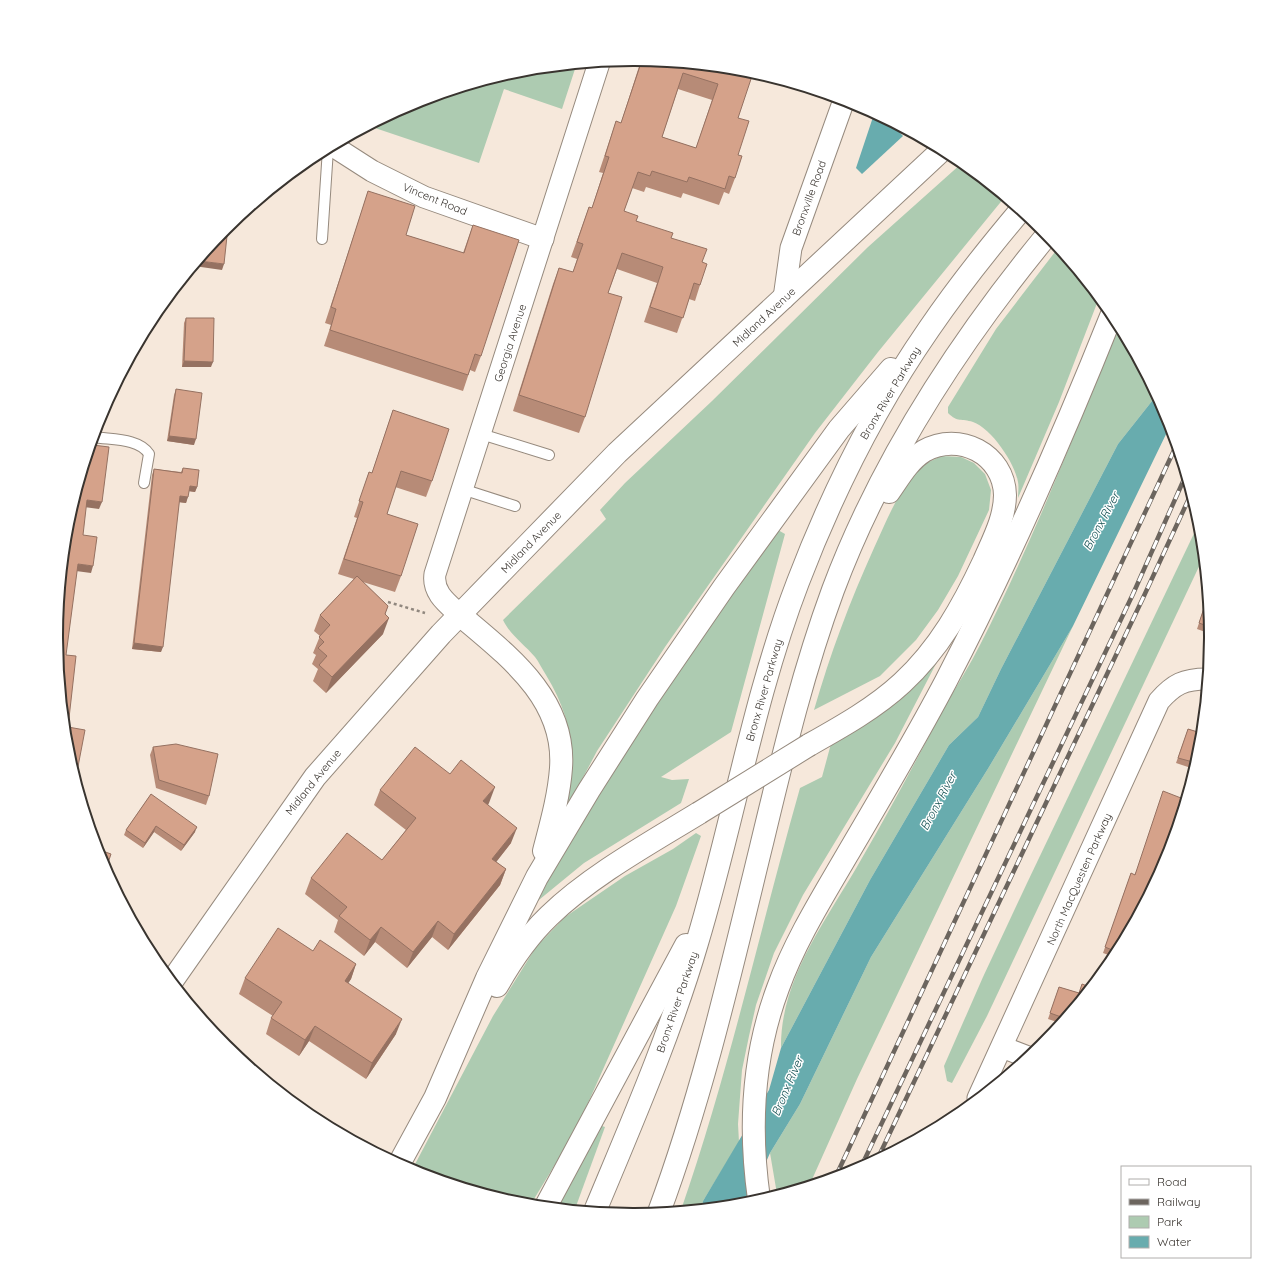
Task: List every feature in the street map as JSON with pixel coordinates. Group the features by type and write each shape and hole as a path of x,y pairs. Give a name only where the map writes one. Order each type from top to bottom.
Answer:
{"main road":[{"name":"Midland Avenue","path":"175,976 315,777 425,651 617,453 937,155"},
{"name":"Bronx River Parkway","path":"597,1206 672,1021 709,900 767,674 802,571 836,493 873,420 912,355 949,301 1017,214"},
{"path":"661,1207 689,1123 710,1052 790,728 809,662 834,587 848,553 884,478 932,390 973,329 1043,240"},
{"path":"436,1098 487,978 537,877 613,752 716,599 839,429 949,301"},
{"path":"759,1194 756,1179 753,1122 762,1044 777,990 807,925 915,738 975,624 1057,448 1109,321"},
{"path":"403,1159 508,968 529,938 549,916 573,894 602,874 890,693 912,673 940,640 970,590 1000,523 1005,496 1002,478 988,457 974,447 948,444 923,452 910,463 903,472 848,553"},
{"path":"460,615 505,653 531,679 548,707 555,724 561,750 560,785 537,877"},
{"path":"549,1201 628,1056 709,900"}],"street":[{"name":"Georgia Avenue","path":"460,615 438,593 434,579 597,68"},
{"name":"Bronxville Road","path":"784,298 791,248 842,106"},
{"name":"Vincent Road","path":"338,149 372,171 424,197 543,239"},
{"name":"North MacQuesten Parkway","path":"982,1089 1159,702 1170,688 1182,682 1202,679"},
{"path":"1002,1047 1022,1054"}],"lane":[{"path":"322,239 328,156"},
{"path":"481,434 549,455"},
{"path":"99,438 130,442 144,447 149,454 144,483"},
{"path":"462,489 515,506"}],"path":[{"path":"388,602 425,613"}],"green space":[{"path":"575,70 562,109 504,89 479,163 375,128 415,110 486,86 522,77"},
{"path":"957,168 981,184 1002,201 878,352 815,433 665,647 597,751 569,804 565,802 571,769 571,752 570,737 561,706 555,690 536,659 506,626 503,620 606,519 600,510 625,483 712,401 868,247"},
{"path":"1054,253 1097,304 1059,402 1018,498 1016,474 1001,447 987,431 980,426 973,422 954,418 948,413 948,407 996,329"},
{"path":"1116,333 1128,352 1152,401 1118,444 1001,669 978,717 949,745 870,880 781,1048 783,1022 797,972 822,925 873,839 981,643 1036,526"},
{"path":"942,456 961,457 974,463 985,474 991,490 989,510 958,576 938,610 916,640 880,676 814,710 834,648 849,608 865,568 891,511 912,475 926,464"},
{"path":"778,530 785,534 731,732 661,777 672,780 689,779 681,803 584,863 534,904 646,718 713,619"},
{"path":"1194,533 1199,566 987,1016 952,1083 947,1081 944,1066 983,977"},
{"path":"1073,626 857,1079 813,1178 776,1189 770,1153 800,1104 871,957 989,767"},
{"path":"940,656 895,743 803,895 774,953 756,1005 742,1070 738,1124 739,1142 703,1203 683,1205 729,1053 800,788 822,777 832,740"},
{"path":"696,833 701,836 676,906 584,1112 562,1153 534,1199 486,1188 415,1164 493,1016 536,947 565,917 625,876 673,849"},
{"path":"599,1125 605,1127 577,1204 556,1203"}],"water":[{"path":"872,119 900,132 903,136 862,174 856,168"},
{"name":"Bronx River","path":"1152,401 1166,433 1073,626 989,767 871,957 800,1104 770,1153 751,1195 703,1203 769,1090 781,1048 870,880 949,745 978,717 1001,669 1118,444"}],"building":[{"path":"640,66 708,71 751,79 738,118 749,121 738,155 742,156 735,178 729,176 725,189 689,177 687,182 652,171 650,176 638,172 624,211 638,216 636,221 673,233 671,238 707,249 702,262 707,264 700,285 694,283 683,318 650,307 663,267 622,253 608,293 622,297 585,417 519,395 559,268 573,272 583,244 577,242 589,207 592,208 609,157 605,156 616,121 621,123","holes":["683,73 718,84 696,148 662,137"]},
{"path":"368,191 415,206 406,235 464,253 473,225 519,240 481,356 475,354 468,375 330,330 336,309 331,307"},
{"path":"227,237 224,264 204,262"},
{"path":"186,318 214,318 213,362 184,361"},
{"path":"176,389 202,393 196,439 169,436"},
{"path":"393,410 449,429 432,481 401,471 387,514 418,524 401,576 344,559 363,502 359,501 369,472 372,473"},
{"path":"96,445 109,447 102,502 87,500 83,535 97,537 93,566 78,564 66,655 76,656 69,718 64,674 63,637 64,600 68,563 82,489 93,454"},
{"path":"183,468 199,470 197,487 190,486 188,497 180,496 163,647 134,643 154,469 182,473"},
{"path":"357,576 388,606 385,614 389,618 332,677 319,665 327,656 318,648 324,642 319,637 330,625 320,615"},
{"path":"1203,610 1204,625 1199,623"},
{"path":"71,727 85,730 78,767"},
{"path":"1188,729 1196,731 1190,761 1178,758"},
{"path":"176,744 218,754 209,796 159,780 153,747"},
{"path":"415,747 450,774 461,760 495,787 483,801 517,828 492,859 506,869 454,934 438,921 413,952 381,927 370,940 339,916 347,907 311,878 347,833 382,860 416,818 380,790"},
{"path":"1163,791 1181,798 1174,820 1161,855 1145,889 1128,922 1111,949 1105,947 1131,873 1135,875"},
{"path":"151,794 197,827 184,845 156,826 145,843 126,830"},
{"path":"105,852 111,854 109,861"},
{"path":"278,928 313,951 320,940 356,964 345,981 402,1019 372,1063 315,1026 305,1040 271,1018 282,1002 245,978"},
{"path":"1082,984 1085,985 1079,992"},
{"path":"1059,987 1079,993 1059,1016 1050,1013"}],"railway":[{"path":"839,1169 1173,452"},
{"path":"865,1158 1133,594 1183,482"},
{"path":"881,1151 1188,501"}]}
